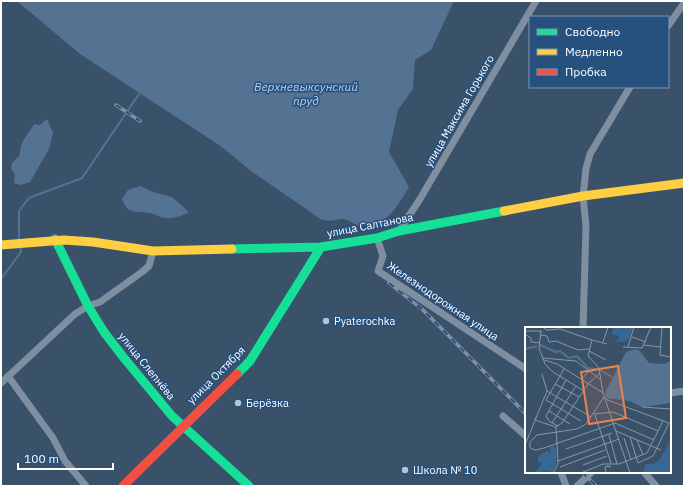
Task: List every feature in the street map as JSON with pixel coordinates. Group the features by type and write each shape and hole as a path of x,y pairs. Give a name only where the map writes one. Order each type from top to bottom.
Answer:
{"main road":[{"name":"улица Салтанова","path":"3,245 55,239 87,241 152,251 321,247 376,238 399,231 583,196 684,183"},
{"name":"улица Слепнёва","path":"55,239 88,306 104,332 124,358 182,426 249,486"},
{"name":"улица Октября","path":"123,486 182,426 250,361 321,247"}],"street":[{"name":"улица Максима Горького","path":"399,231 424,193 536,1"},
{"path":"669,25 684,3"},
{"path":"583,327 586,226 583,196 586,169 590,154 629,88"},
{"name":"Железнодорожная улица","path":"376,238 383,256 378,271 525,368"},
{"path":"1,383 54,335 61,326 88,306 100,302 142,272 148,266 152,251"},
{"path":"8,376 52,438 65,461 86,486"},
{"path":"671,393 684,391"},
{"path":"504,416 525,435"},
{"path":"561,473 566,486"},
{"path":"577,486 591,473"},
{"path":"645,473 656,486"}],"water":[{"name":"Верхневыксунский пруд","path":"17,1 454,1 431,50 415,60 413,89 398,110 389,152 409,187 390,215 376,224 358,225 344,219 329,221 322,220 251,171 222,147 80,54"},
{"path":"47,119 53,133 49,149 30,182 21,185 14,183 15,174 11,169 12,163 20,155 22,142 34,124 40,125"},
{"path":"140,186 153,192 172,197 189,212 177,217 162,218 154,214 131,211 122,199 128,190"}],"waterway":[{"path":"19,239 19,211 29,198 82,178 139,94"},
{"path":"1,279 21,252 20,245"}],"railway":[{"path":"116,105 140,121"},
{"path":"389,283 423,310 525,413"},
{"path":"583,473 596,486"}],"traffic: fast":[{"path":"232,249 321,247 377,238 399,231 504,211"},
{"path":"55,239 88,306 104,332 124,358 172,416 249,486"},
{"path":"237,374 250,361 321,247"}],"traffic: slow":[{"path":"504,211 583,196 684,183"},
{"path":"1,245 64,240 93,242 153,251 232,249"}],"traffic: jam":[{"path":"123,486 237,374"}],"place":[{"name":"Pyaterochka","path":"326,321"},
{"name":"Берёзка","path":"238,403"},
{"name":"Школа № 10","path":"405,470"}]}
